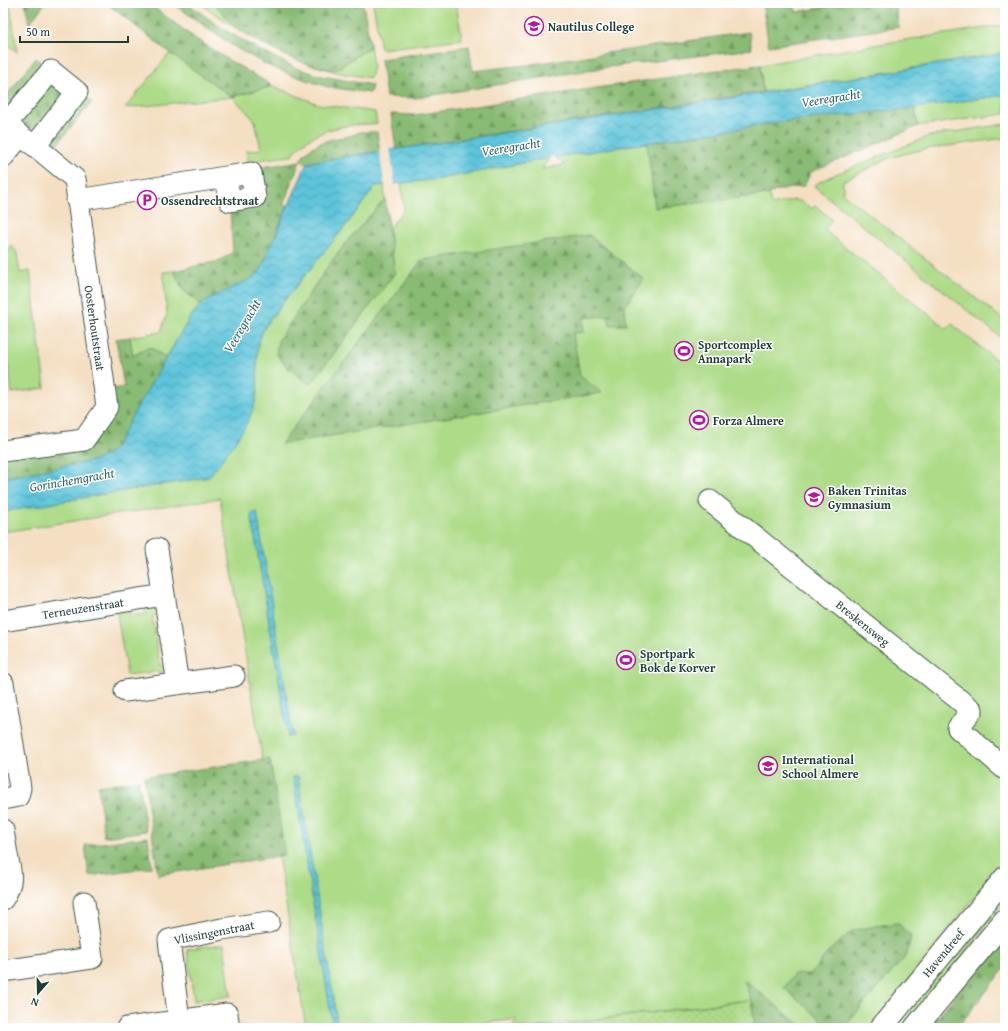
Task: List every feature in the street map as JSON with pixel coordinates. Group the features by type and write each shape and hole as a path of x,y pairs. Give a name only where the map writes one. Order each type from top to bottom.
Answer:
{"main road":[{"name":"Havendreef","path":"882,1028 1005,878"},
{"path":"915,1028 1005,920"}],"street":[{"path":"3,157 16,131"},
{"name":"Oosterhoutstraat","path":"3,451 84,440 107,407 75,179 16,131"},
{"path":"77,200 226,177"},
{"name":"Breskensweg","path":"710,501 972,710 958,728 1005,769"},
{"path":"157,549 178,684"},
{"name":"Terneuzenstraat","path":"3,621 164,595"},
{"path":"125,692 234,676"},
{"path":"3,683 20,788 18,796 3,799"},
{"name":"Breskensweg","path":"984,750 1005,762"},
{"path":"3,830 5,862 11,870 10,882 3,898"},
{"path":"3,971 92,958 84,902"},
{"name":"Vlissingenstraat","path":"179,1021 169,940 222,929 268,922"},
{"path":"127,1028 227,1014 229,1028"}],"green space":[{"path":"3,3 10,3 17,52 3,41"},
{"path":"25,3 45,3 29,24"},
{"path":"106,3 148,3 196,39 273,86 232,97 170,53"},
{"path":"172,3 187,3 220,27 263,52 296,68 322,76 372,85 370,93 328,87 291,75 265,64 233,46"},
{"path":"200,3 213,3 234,27"},
{"path":"213,3 363,3 370,44 369,48 335,70 311,65 291,58 234,27"},
{"path":"373,3 456,3 462,39 381,49"},
{"path":"762,3 794,3 796,12 851,3 895,3 899,27 769,46"},
{"path":"1005,25 1005,53 763,92 760,65 885,43"},
{"path":"749,32 752,49 609,67 415,98 386,97 381,59 469,46 473,71 526,65"},
{"path":"370,44 373,67 370,78 340,73 311,65 335,70 369,48"},
{"path":"170,53 232,97 273,86 318,104 375,112 377,124 347,126 328,130 310,138 291,156 256,160 248,164 246,151 261,149 255,121 233,97 125,108"},
{"path":"36,58 92,102 53,149 3,112 3,100"},
{"path":"760,65 763,92 396,149 391,114 415,115"},
{"path":"1005,95 1005,114 918,126 915,108"},
{"path":"915,108 918,126 811,172 804,186 779,190 765,195 655,208 647,143 776,124 779,122"},
{"path":"1005,124 1005,138 926,149 891,157 843,181 843,194 1005,321 1005,341 814,186 836,174 930,136"},
{"path":"360,132 377,132 380,151 307,163 300,161 308,150 322,142"},
{"name":"Sportpark Bok de Korver","path":"760,137 771,205 794,200 800,201 813,209 815,205 832,220 824,230 947,329 952,324 1001,364 997,369 1005,376 1005,858 871,1028 776,1028 740,1001 530,1028 512,1028 516,1019 449,1028 306,1028 220,498 3,532 3,512 209,477 256,398 257,346 264,328 291,292 348,223 375,186 384,185 385,199 349,239 326,269 287,367 404,209 401,183 440,179 549,158 542,169 565,165 555,157 647,143 648,153"},
{"path":"300,161 283,205 288,205 261,269 254,277 215,296 201,305 183,290 174,271 219,261 233,252 230,212 260,207 256,168"},
{"path":"385,199 395,273 310,385 288,368 276,354 278,341 326,269 349,239"},
{"path":"589,235 644,279 624,307 626,325 610,325 608,316 583,318 584,332 573,333 580,376 602,393 281,444 422,260"},
{"path":"12,246 17,253 20,273 30,271 45,388 12,393 3,324 3,257"},
{"path":"174,271 183,290 201,305 191,316 166,358 150,347 132,356 130,337 161,332 167,313 163,272"},
{"path":"130,337 133,356 150,347 166,358 115,448 97,460 3,478 3,455 73,445 112,389 124,387 116,339"},
{"path":"152,603 162,614 152,616 160,666 170,665 171,672 163,681 161,671 127,675 116,608 128,607 130,616 146,614 145,604"},
{"path":"270,759 285,855 158,875 144,777"},
{"path":"139,780 146,831 104,837 98,786"},
{"path":"148,837 152,867 89,876 85,845"},
{"path":"1005,887 1005,902 908,1028 894,1028"},
{"path":"898,923 911,936 907,955 844,1028 831,1028 784,988 794,974 811,974 828,952 853,930"},
{"path":"1005,934 1005,968 957,1028 929,1028"},
{"path":"224,944 231,996 194,1001 187,949"},
{"path":"744,980 804,1028 755,1028 751,1000"},
{"path":"751,1000 755,1028 532,1028"}],"water":[{"path":"1005,53 1005,95 915,108 779,122 555,157 552,155 549,158 440,179 375,186 349,221 277,309 265,327 258,345 256,399 249,420 237,440 209,477 3,512 3,478 97,460 115,448 136,409 191,316 201,305 215,296 254,277 261,269 307,163 775,91"},
{"path":"257,512 293,736 288,737 251,513"},
{"path":"298,776 338,1028 333,1028 293,777"}],"pier":[{"path":"390,148 395,186 385,187 379,149"}],"place":[{"name":"Nautilus College","path":"534,26"},
{"name":"Ossendrechtstraat","path":"147,200"},
{"name":"Sportcomplex Annapark","path":"684,351"},
{"name":"Forza Almere","path":"699,420"},
{"name":"Baken Trinitas Gymnasium","path":"814,497"},
{"name":"Sportpark Bok de Korver","path":"626,660"},
{"name":"International School Almere","path":"768,766"}],"water label":[{"name":"Veeregracht","path":"831,98"},
{"name":"Veeregracht","path":"511,147"},
{"name":"Veeregracht","path":"242,326"},
{"name":"Gorinchemgracht","path":"72,480"}]}
